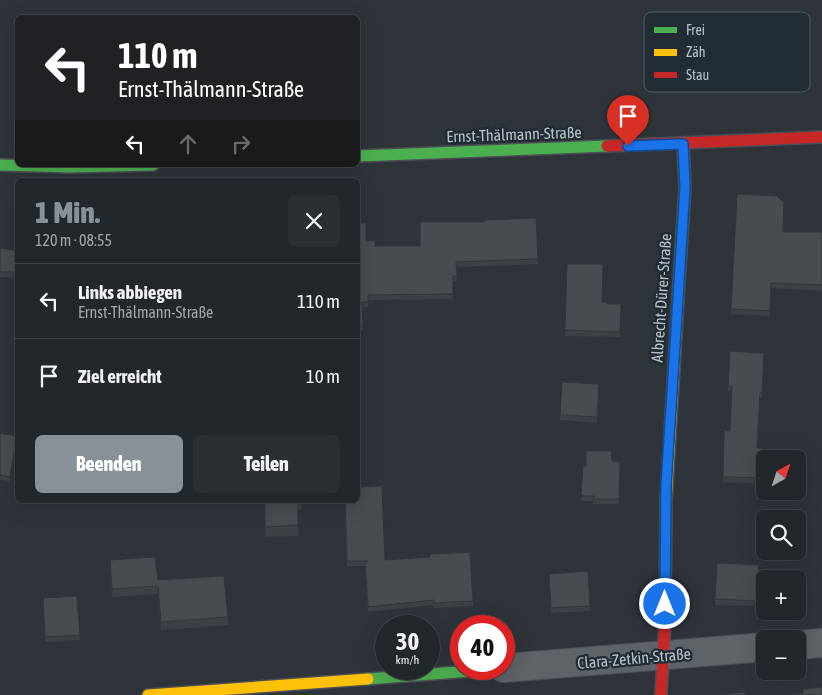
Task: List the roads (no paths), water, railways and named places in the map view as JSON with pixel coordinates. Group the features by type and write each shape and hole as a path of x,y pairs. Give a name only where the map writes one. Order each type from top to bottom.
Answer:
{"street":[{"name":"Ernst-Thälmann-Straße","path":"360,156 822,137"},
{"name":"Albrecht-Dürer-Straße","path":"661,695 665,621 666,487 685,187 683,144"},
{"path":"0,165 15,165"},
{"path":"806,644 822,643"},
{"name":"Clara-Zetkin-Straße","path":"515,667 756,649"},
{"path":"148,695 245,692 450,673"}]}
